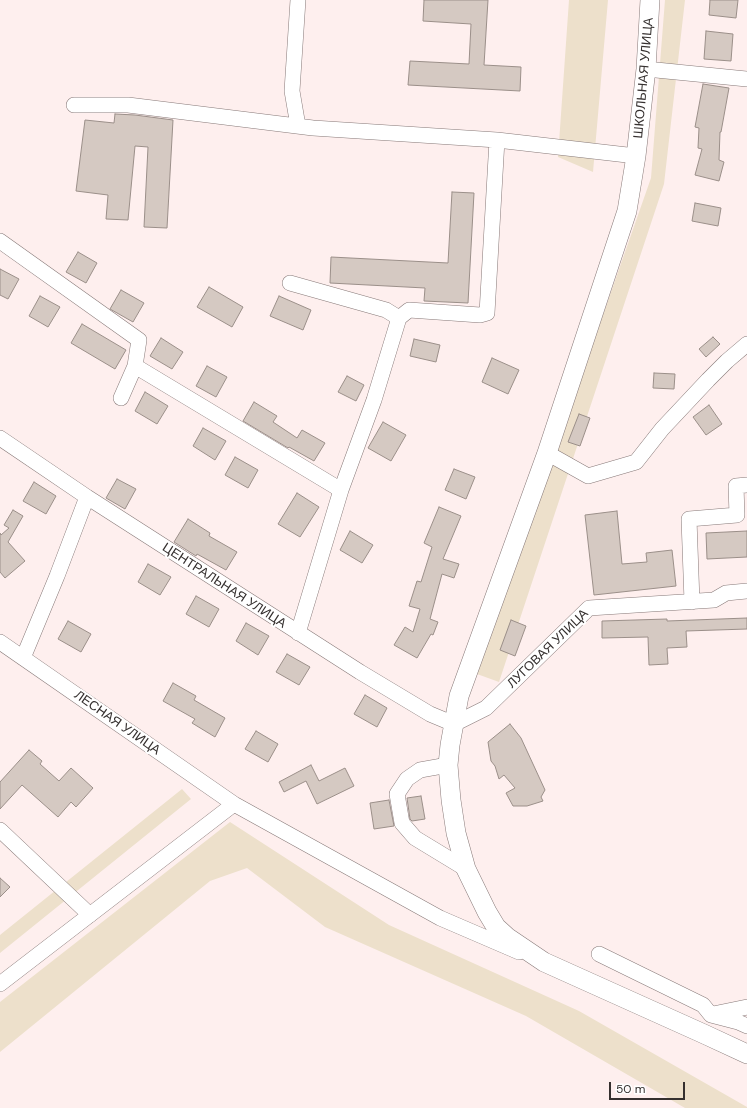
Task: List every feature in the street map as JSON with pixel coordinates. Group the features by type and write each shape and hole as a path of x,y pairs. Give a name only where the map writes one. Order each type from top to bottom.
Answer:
{"main road":[{"name":"ШКОЛЬНАЯ УЛИЦА","path":"650,0 646,69 636,156 627,211 547,453 459,696 450,744 448,765 451,800 456,832 466,869 487,912 496,927 506,937 544,962 747,1054"}],"street":[{"path":"298,0 292,91 298,126"},
{"path":"646,69 747,79"},
{"path":"74,105 128,105 313,128 497,140 636,156"},
{"path":"298,633 341,490 374,400 399,318 409,310 480,315 488,313 497,140"},
{"path":"0,241 139,340 135,366 121,398"},
{"path":"290,283 386,310 399,318"},
{"path":"547,453 588,476 636,462 662,429 708,380 747,344"},
{"path":"135,366 341,490"},
{"name":"ЦЕНТРАЛЬНАЯ УЛИЦА","path":"0,438 87,497 298,633 430,714 454,724"},
{"path":"692,602 689,519 737,515 736,486 747,485"},
{"path":"23,658 57,576 87,497"},
{"name":"ЛУГОВАЯ УЛИЦА","path":"454,724 486,708 589,608 714,600 726,593 747,591"},
{"name":"ЛЕСНАЯ УЛИЦА","path":"0,642 234,804 440,918 544,962"},
{"path":"448,765 420,770 407,779 397,794 402,823 414,838 466,869"},
{"path":"0,984 234,804"},
{"path":"0,830 90,915"},
{"path":"600,954 703,1005 711,1015 747,1026"},
{"path":"711,1015 747,1007"},
{"path":"704,1034 711,1015"}],"shaded area":[{"path":"569,0 608,0 593,172 558,157"},
{"path":"665,0 685,0 664,184 499,682 477,674 651,178"},
{"path":"182,789 191,799 0,953 0,935"},
{"path":"230,822 389,925 579,1011 747,1108 685,1108 526,1016 325,927 247,868 210,881 0,1052 0,1002"}],"building":[{"path":"424,0 488,0 484,65 521,67 520,91 408,85 410,61 469,64 471,24 423,21"},
{"path":"710,0 738,0 736,18 709,15"},
{"path":"706,31 733,34 731,61 704,59"},
{"path":"703,84 729,88 720,132 719,160 724,162 719,181 695,175 702,149 698,148 699,128 695,127"},
{"path":"115,114 173,120 167,228 144,227 148,147 135,146 128,220 106,219 108,195 76,191 85,120 114,123"},
{"path":"452,192 474,193 468,303 424,301 425,288 330,283 331,257 448,263"},
{"path":"695,203 721,208 718,226 692,221"},
{"path":"78,252 97,263 86,283 66,272"},
{"path":"0,269 19,279 8,299 0,295"},
{"path":"209,287 243,307 232,327 197,307"},
{"path":"121,290 144,303 133,322 110,309"},
{"path":"40,296 60,307 48,327 29,316"},
{"path":"279,296 311,310 303,330 270,316"},
{"path":"82,324 126,350 115,369 71,343"},
{"path":"713,337 720,344 706,357 699,349"},
{"path":"161,338 183,352 172,369 150,356"},
{"path":"414,339 440,345 436,362 410,356"},
{"path":"492,358 519,370 508,394 482,382"},
{"path":"207,366 227,377 216,397 196,386"},
{"path":"654,373 675,374 674,389 653,388"},
{"path":"347,376 364,385 356,401 338,392"},
{"path":"145,392 168,406 157,424 135,411"},
{"path":"254,402 277,416 273,422 297,438 302,430 325,443 314,461 289,447 288,448 243,421"},
{"path":"709,405 722,424 706,435 693,417"},
{"path":"579,414 590,418 580,446 568,442"},
{"path":"383,422 406,435 391,461 368,448"},
{"path":"203,428 226,441 215,460 193,446"},
{"path":"235,457 258,470 248,488 225,475"},
{"path":"454,469 475,477 466,499 445,490"},
{"path":"117,479 136,489 125,509 106,498"},
{"path":"34,482 56,496 46,514 23,501"},
{"path":"297,493 319,507 300,537 278,524"},
{"path":"439,507 461,516 443,559 459,564 454,578 442,574 430,619 438,622 433,635 431,634 417,658 394,645 405,627 413,632 420,609 409,606 417,581 421,582 432,547 424,543"},
{"path":"13,510 23,516 8,542 25,561 5,578 0,572 0,533 1,535 9,528 4,525"},
{"path":"617,511 622,564 647,562 646,553 672,550 676,586 594,595 585,515"},
{"path":"188,519 210,533 209,536 237,552 226,570 197,554 196,556 174,542"},
{"path":"350,531 373,545 362,563 340,550"},
{"path":"747,531 747,557 707,559 706,533"},
{"path":"148,564 171,577 160,595 138,582"},
{"path":"196,596 219,609 209,627 186,614"},
{"path":"747,618 747,629 686,631 687,647 667,648 668,664 649,665 648,637 602,638 602,621 667,619 667,621"},
{"path":"511,620 526,626 515,656 500,650"},
{"path":"68,621 91,634 81,652 58,639"},
{"path":"246,623 269,636 258,655 236,641"},
{"path":"287,654 310,667 299,685 276,672"},
{"path":"173,683 196,696 194,700 225,718 215,737 192,723 195,719 163,701"},
{"path":"365,695 387,708 377,727 354,714"},
{"path":"510,724 521,738 545,790 541,797 543,801 527,806 513,806 506,793 515,788 504,775 499,779 495,766 491,761 488,742"},
{"path":"256,731 278,744 268,762 245,749"},
{"path":"29,750 42,761 40,764 59,781 71,768 93,788 76,807 71,802 58,817 22,785 0,809 0,782"},
{"path":"311,765 319,781 345,768 354,786 317,804 306,781 284,792 279,782"},
{"path":"421,796 425,819 412,821 410,819 407,798"},
{"path":"389,800 394,826 374,829 370,803"},
{"path":"0,878 10,887 0,897"}]}
